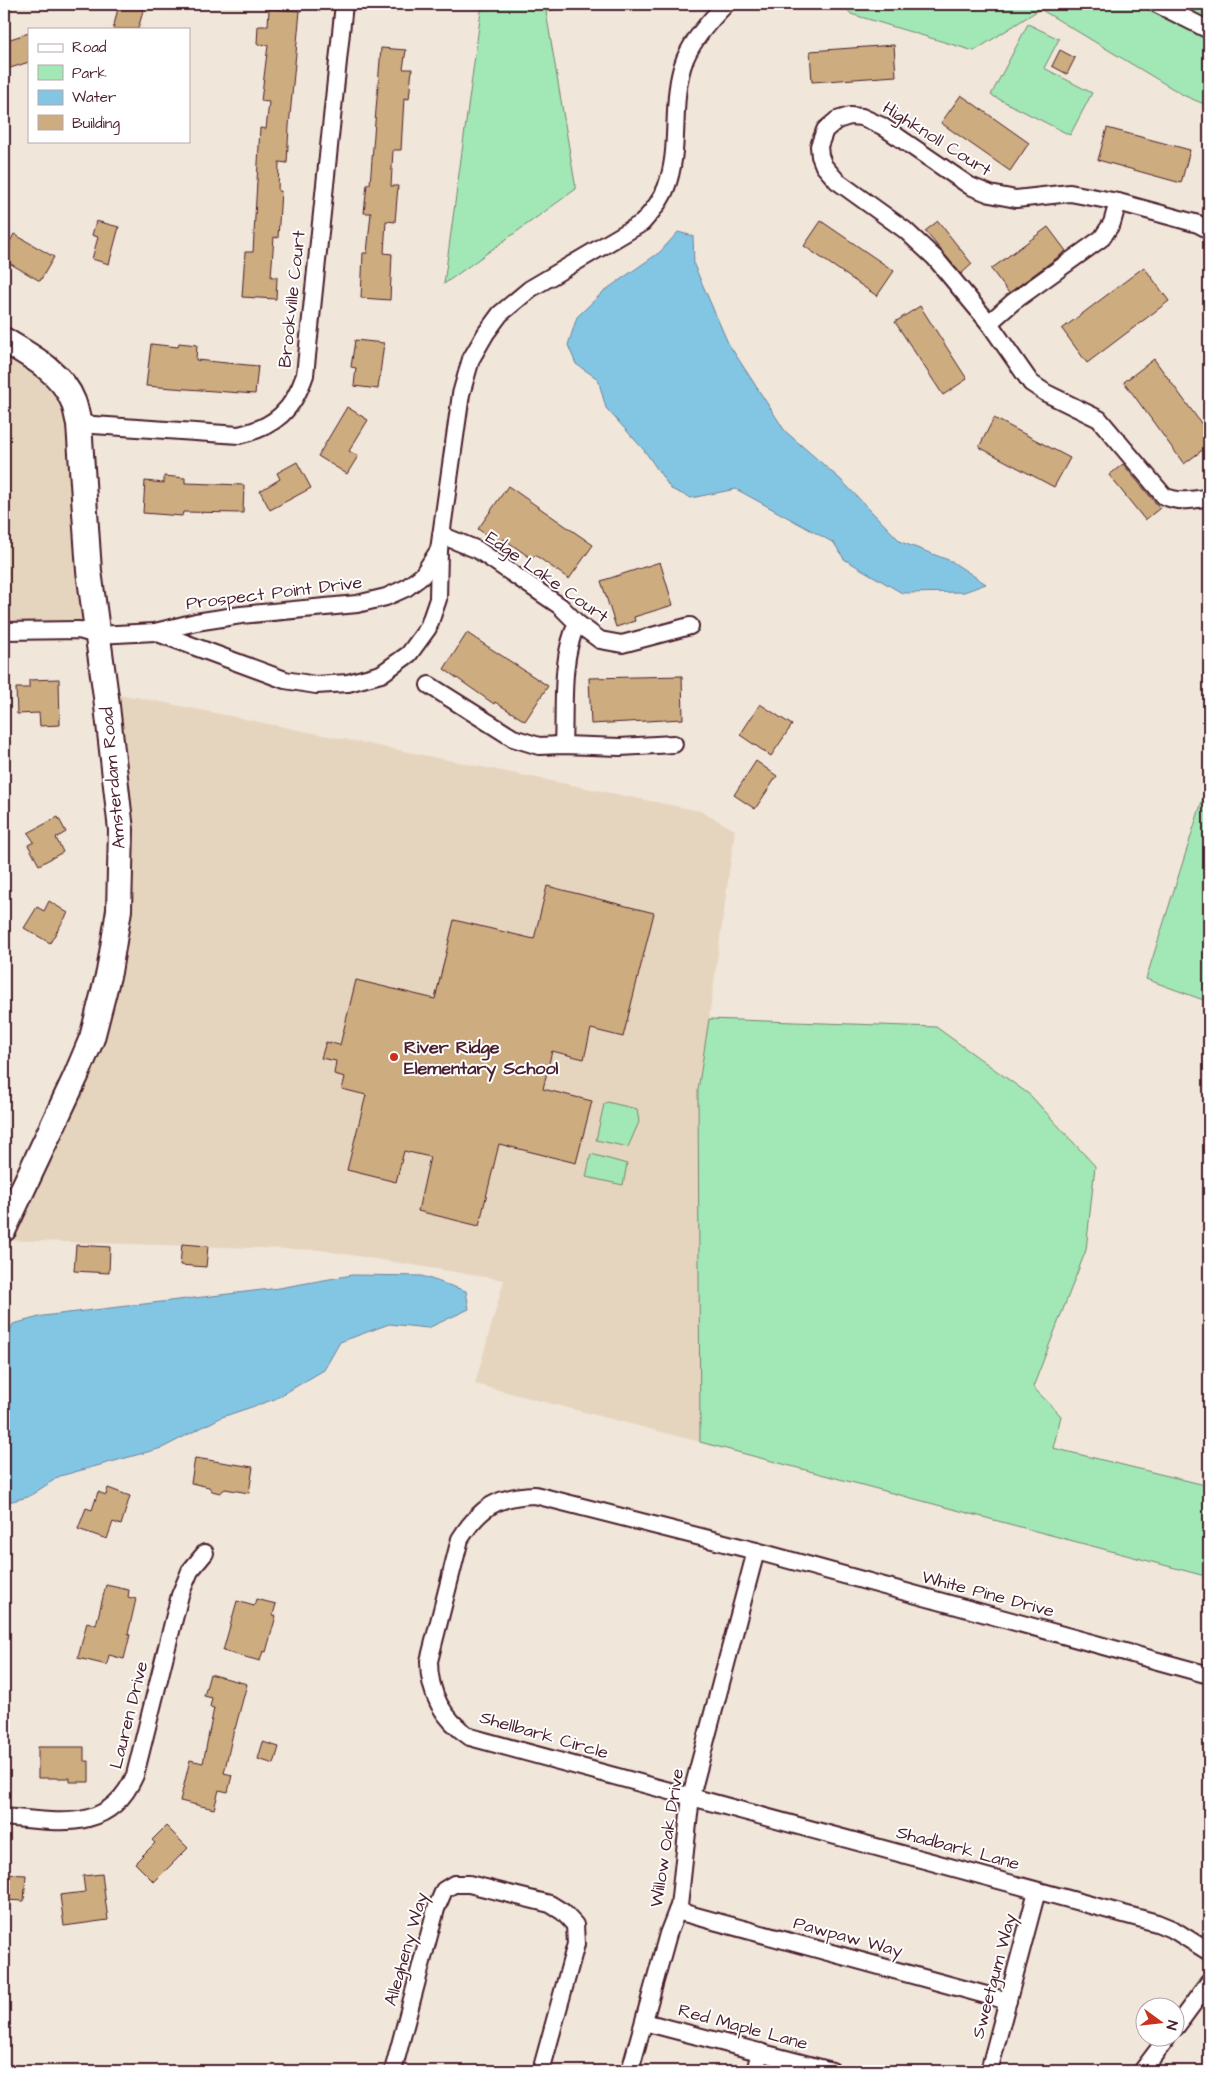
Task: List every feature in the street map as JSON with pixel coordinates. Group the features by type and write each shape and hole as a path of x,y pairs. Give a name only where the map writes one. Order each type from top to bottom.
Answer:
{"main road":[{"name":"Amsterdam Road","path":"4,340 34,358 59,379 74,402 79,424 89,571 121,830 119,910 106,987 92,1038 4,1229"}],"street":[{"name":"Brookville Court","path":"79,424 239,435 259,430 274,422 284,414 300,389 305,375 344,4"},
{"name":"Prospect Point Drive","path":"155,632 285,680 316,685 348,684 381,674 409,654 428,628 438,599 440,542 461,394 471,359 500,314 530,288 642,223 653,210 666,188 674,155 677,92 685,60 699,34 726,4"},
{"path":"1157,4 1209,30"},
{"name":"Highknoll Court","path":"1209,230 1198,224 1118,202 1070,193 1016,199 990,194 970,186 882,126 862,117 850,116 837,120 825,130 819,146 824,166 837,181 905,230 935,258 989,323 1031,383 1046,394 1099,419 1164,496 1174,501 1209,498"},
{"path":"989,323 1013,302 1102,238 1112,223 1118,202"},
{"name":"Prospect Point Drive","path":"4,631 79,630 97,635 155,632 196,622 241,615 357,604 386,597 406,588 422,576 440,542"},
{"name":"Edge Lake Court","path":"440,542 478,550 560,606 577,623 600,640 622,644 690,626"},
{"path":"563,745 567,654 570,638 577,623"},
{"path":"429,685 513,738 539,746 620,747 674,744"},
{"name":"Shellbark Circle","path":"691,1796 470,1737 457,1728 438,1703 429,1676 429,1660 460,1539 468,1526 491,1504 505,1498 535,1495 756,1551"},
{"name":"White Pine Drive","path":"756,1551 1209,1675"},
{"name":"Willow Oak Drive","path":"630,2071 668,1934 677,1911 691,1796 756,1551"},
{"name":"Lauren Drive","path":"4,1817 70,1822 90,1819 111,1808 119,1801 135,1775 180,1595 190,1571 205,1554"},
{"name":"Shadbark Lane","path":"691,1796 1157,1923 1174,1930 1209,1952"},
{"name":"Allegheny Way","path":"393,2071 436,1909 444,1890 454,1884 469,1884 550,1904 564,1912 575,1925 576,1944 541,2071"},
{"name":"Sweetgum Way","path":"989,2071 1037,1890"},
{"name":"Pawpaw Way","path":"677,1911 1008,2001"},
{"path":"1186,2013 1209,1982"},
{"name":"Red Maple Lane","path":"644,2022 832,2071"},
{"path":"1142,2071 1159,2048"},
{"path":"755,2071 760,2052"}],"shaded area":[{"path":"4,340 69,392 97,635 4,631"},
{"name":"River Ridge Elementary School","path":"115,695 136,697 700,811 735,830 698,1090 700,1442 475,1384 504,1280 320,1250 4,1240 109,972"}],"green space":[{"path":"482,4 572,4 546,12 576,189 444,284"},
{"path":"843,4 1209,4 1209,106 1185,96 1040,9 974,51 851,14"},
{"path":"1028,24 1059,39 1044,68 1092,93 1070,135 991,95"},
{"path":"1209,779 1209,1002 1146,979"},
{"path":"709,1019 936,1027 1030,1095 1095,1166 1086,1250 1033,1387 1061,1416 1053,1448 1209,1486 1209,1577 700,1442 698,1090"},
{"path":"607,1102 637,1109 639,1122 628,1147 596,1140 604,1104"},
{"path":"591,1154 627,1164 623,1185 586,1177"}],"water":[{"path":"678,232 693,236 694,265 728,343 785,431 841,480 901,542 951,561 986,584 964,592 902,593 844,559 834,543 736,489 691,498 671,489 644,450 606,408 598,379 576,364 568,345 577,317 604,291 660,252"},
{"path":"352,1275 422,1276 466,1291 469,1309 428,1328 389,1324 340,1342 324,1370 275,1399 222,1417 162,1448 60,1476 28,1497 4,1503 4,1344 13,1324 43,1316 279,1288"}],"building":[{"path":"119,4 145,4 138,28 113,28"},
{"path":"269,9 300,11 287,163 279,162 278,191 281,191 278,238 274,237 271,277 277,277 276,299 242,297 245,252 253,252 260,128 266,129 269,102 261,101 268,45 257,44 258,26 268,26"},
{"path":"28,33 28,62 4,70 4,41"},
{"path":"894,45 896,76 812,82 810,51"},
{"path":"381,48 406,50 403,69 412,69 409,99 404,98 401,150 393,150 391,186 398,186 395,222 386,221 384,253 392,254 390,300 361,298 363,253 367,253 371,213 364,213 367,184 370,184"},
{"path":"1060,50 1075,58 1067,74 1052,66"},
{"path":"961,95 1029,143 1010,171 941,123"},
{"path":"1107,128 1190,150 1181,183 1098,160"},
{"path":"96,221 119,227 109,264 92,259 98,237 92,235"},
{"path":"821,221 894,271 877,296 804,246"},
{"path":"938,221 972,264 961,274 925,231"},
{"path":"1048,227 1066,251 1009,293 991,269"},
{"path":"14,234 54,257 40,281 4,260 4,253"},
{"path":"1144,267 1169,301 1087,363 1062,329"},
{"path":"920,306 967,379 943,395 895,322"},
{"path":"355,340 384,343 378,389 354,386 356,368 351,367"},
{"path":"179,343 197,345 196,360 258,366 255,394 146,386 151,344 178,347"},
{"path":"1154,359 1209,434 1209,445 1184,464 1124,382"},
{"path":"347,407 368,420 349,451 358,456 347,474 318,456"},
{"path":"994,418 1070,458 1054,487 979,447"},
{"path":"297,462 311,488 270,510 260,491 280,479 277,473"},
{"path":"1123,464 1160,508 1145,520 1109,475"},
{"path":"164,476 185,478 185,483 244,485 243,513 183,512 182,516 143,513 145,481 164,483"},
{"path":"508,486 593,545 569,579 535,555 532,559 504,539 500,545 478,529"},
{"path":"660,562 673,605 634,617 635,621 616,627 601,581"},
{"path":"467,633 548,686 525,721 495,702 494,704 444,669"},
{"path":"682,676 683,719 591,724 589,678"},
{"path":"59,679 60,725 40,726 39,713 17,714 16,688 29,688 29,680"},
{"path":"760,704 792,725 771,756 740,735"},
{"path":"756,761 777,776 755,809 734,795"},
{"path":"58,817 66,832 56,838 63,852 39,865 28,845 34,842 28,833"},
{"name":"River Ridge Elementary School","path":"547,886 654,913 623,1037 591,1029 584,1059 552,1051 543,1089 592,1101 576,1163 499,1144 479,1226 418,1211 430,1157 404,1151 396,1182 347,1170 366,1095 342,1089 345,1077 334,1074 336,1061 321,1058 326,1042 340,1045 356,980 435,999 454,920 534,939"},
{"path":"49,901 68,913 50,943 24,928 37,907 44,911"},
{"path":"182,1244 208,1246 206,1267 180,1265"},
{"path":"76,1245 110,1247 109,1273 74,1271"},
{"path":"195,1458 253,1467 249,1493 225,1489 220,1493 212,1491 209,1487 191,1483"},
{"path":"108,1488 130,1496 121,1525 113,1522 107,1539 78,1529 86,1508 92,1510 98,1492 106,1495"},
{"path":"106,1585 129,1590 128,1597 136,1599 124,1659 109,1655 107,1665 78,1658 87,1622 96,1625"},
{"path":"256,1599 276,1604 273,1615 276,1616 266,1652 263,1651 260,1661 223,1651 237,1601 254,1606"},
{"path":"210,1674 247,1684 224,1773 232,1775 228,1792 219,1790 214,1809 180,1801 190,1760 203,1763 214,1708 210,1707 212,1698 204,1696"},
{"path":"263,1742 279,1747 274,1764 258,1759"},
{"path":"38,1747 84,1747 84,1761 89,1761 89,1782 70,1782 70,1778 38,1778"},
{"path":"166,1826 188,1848 154,1882 135,1863 155,1843 152,1840"},
{"path":"4,1874 26,1875 24,1901 4,1900"},
{"path":"102,1874 108,1920 64,1926 60,1895 85,1892 83,1876"}],"place":[{"name":"River Ridge Elementary School","path":"394,1057"}]}
